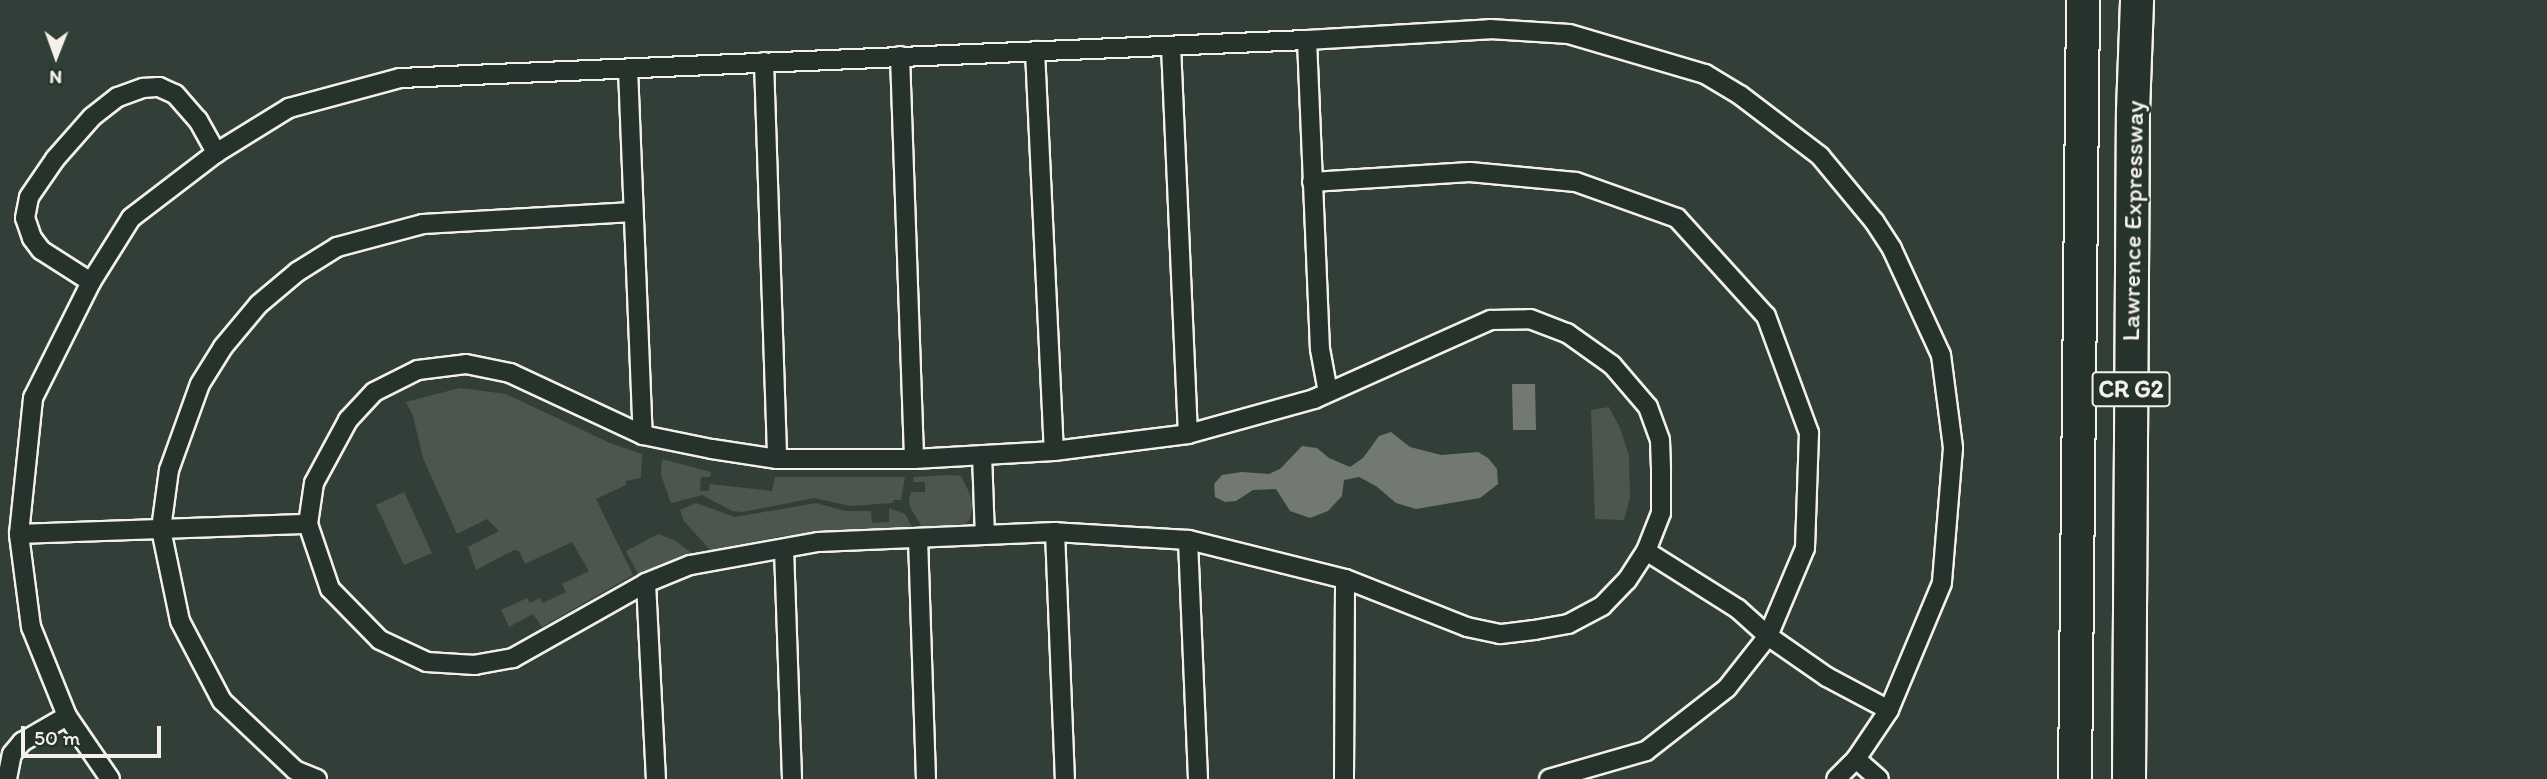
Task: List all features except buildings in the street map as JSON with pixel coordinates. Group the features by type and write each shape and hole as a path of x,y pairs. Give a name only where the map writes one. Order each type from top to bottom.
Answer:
{"highway":[{"name":"Lawrence Expressway","path":"2075,779 2083,0"},
{"name":"Lawrence Expressway","path":"2129,779 2133,153 2137,0"}],"street":[{"path":"110,779 67,716 31,627 19,534 33,398 92,282 131,218 216,153 289,108 400,78 1307,40 1490,29 1569,34 1705,74 1740,95 1820,156 1892,249 1941,355 1952,448 1942,583 1889,710 1856,759 1836,779"},
{"path":"1307,40 1320,349 1328,392"},
{"path":"1171,46 1188,434"},
{"path":"1035,51 1054,451"},
{"path":"900,56 914,459"},
{"path":"764,62 777,459"},
{"path":"628,69 643,435"},
{"path":"92,282 41,250 32,238 26,218 29,197 55,159 92,117 118,97 142,88 159,87 176,94 198,120 216,153"},
{"path":"1312,182 1483,173 1576,182 1677,218 1766,316 1809,433 1805,548 1768,636 1727,688 1646,751 1549,779"},
{"path":"317,779 295,770 222,701 180,621 161,529 169,470 200,384 223,347 259,304 298,272 337,247 423,224 633,212"},
{"path":"1530,319 1567,333 1612,365 1648,407 1660,440 1661,513 1646,551 1627,580 1602,606 1567,624 1500,634 1466,627 1345,579 1188,540 1055,532 818,542 690,565 646,583 513,658 475,665 427,662 380,640 330,589 308,524 314,483 348,420 374,392 418,370 466,364 510,373 643,435 777,459 914,459 1054,451 1188,434 1328,392 1491,320 1530,319"},
{"path":"982,455 985,535"},
{"path":"19,534 308,524"},
{"path":"1055,532 1065,779"},
{"path":"918,538 926,779"},
{"path":"1188,540 1198,779"},
{"path":"784,549 792,779"},
{"path":"1646,551 1738,608 1768,636 1827,677 1889,710"},
{"path":"1345,579 1345,779"},
{"path":"646,583 656,779"},
{"path":"7,779 12,754 22,742 67,716"},
{"path":"1856,759 1878,779"}],"shaded area":[{"path":"1512,384 1535,384 1536,430 1513,430"},
{"path":"460,388 506,394 610,443 642,454 641,478 626,481 626,485 596,499 633,575 542,627 533,614 509,627 501,610 527,598 530,603 540,598 543,603 566,592 562,584 589,571 572,542 525,564 519,551 514,550 476,570 468,547 499,531 487,519 457,534 423,458 413,416 406,402"},
{"path":"1609,407 1620,428 1629,456 1630,497 1624,520 1595,519 1591,410"},
{"path":"1391,432 1410,447 1441,455 1478,452 1488,458 1497,469 1498,484 1480,498 1416,509 1396,503 1376,486 1359,477 1344,480 1342,496 1328,511 1310,518 1290,511 1276,489 1253,490 1236,501 1225,502 1215,497 1214,484 1222,475 1242,472 1269,474 1280,469 1302,446 1317,448 1329,458 1350,467 1363,458 1379,436"},
{"path":"662,459 711,472 710,477 701,477 700,491 709,491 710,484 772,491 775,477 905,477 901,500 894,500 892,503 851,506 814,498 743,512 732,511 702,495 671,503 661,475"},
{"path":"961,476 969,492 973,507 970,519 965,524 922,527 909,501 911,492 925,492 925,482 913,482 914,477"},
{"path":"404,492 432,553 404,565 376,505"},
{"path":"696,503 735,517 816,503 845,511 871,511 872,523 889,522 889,508 905,514 912,527 783,536 710,550 684,521 680,510"},
{"path":"658,534 674,540 693,554 638,574 626,551"}]}
